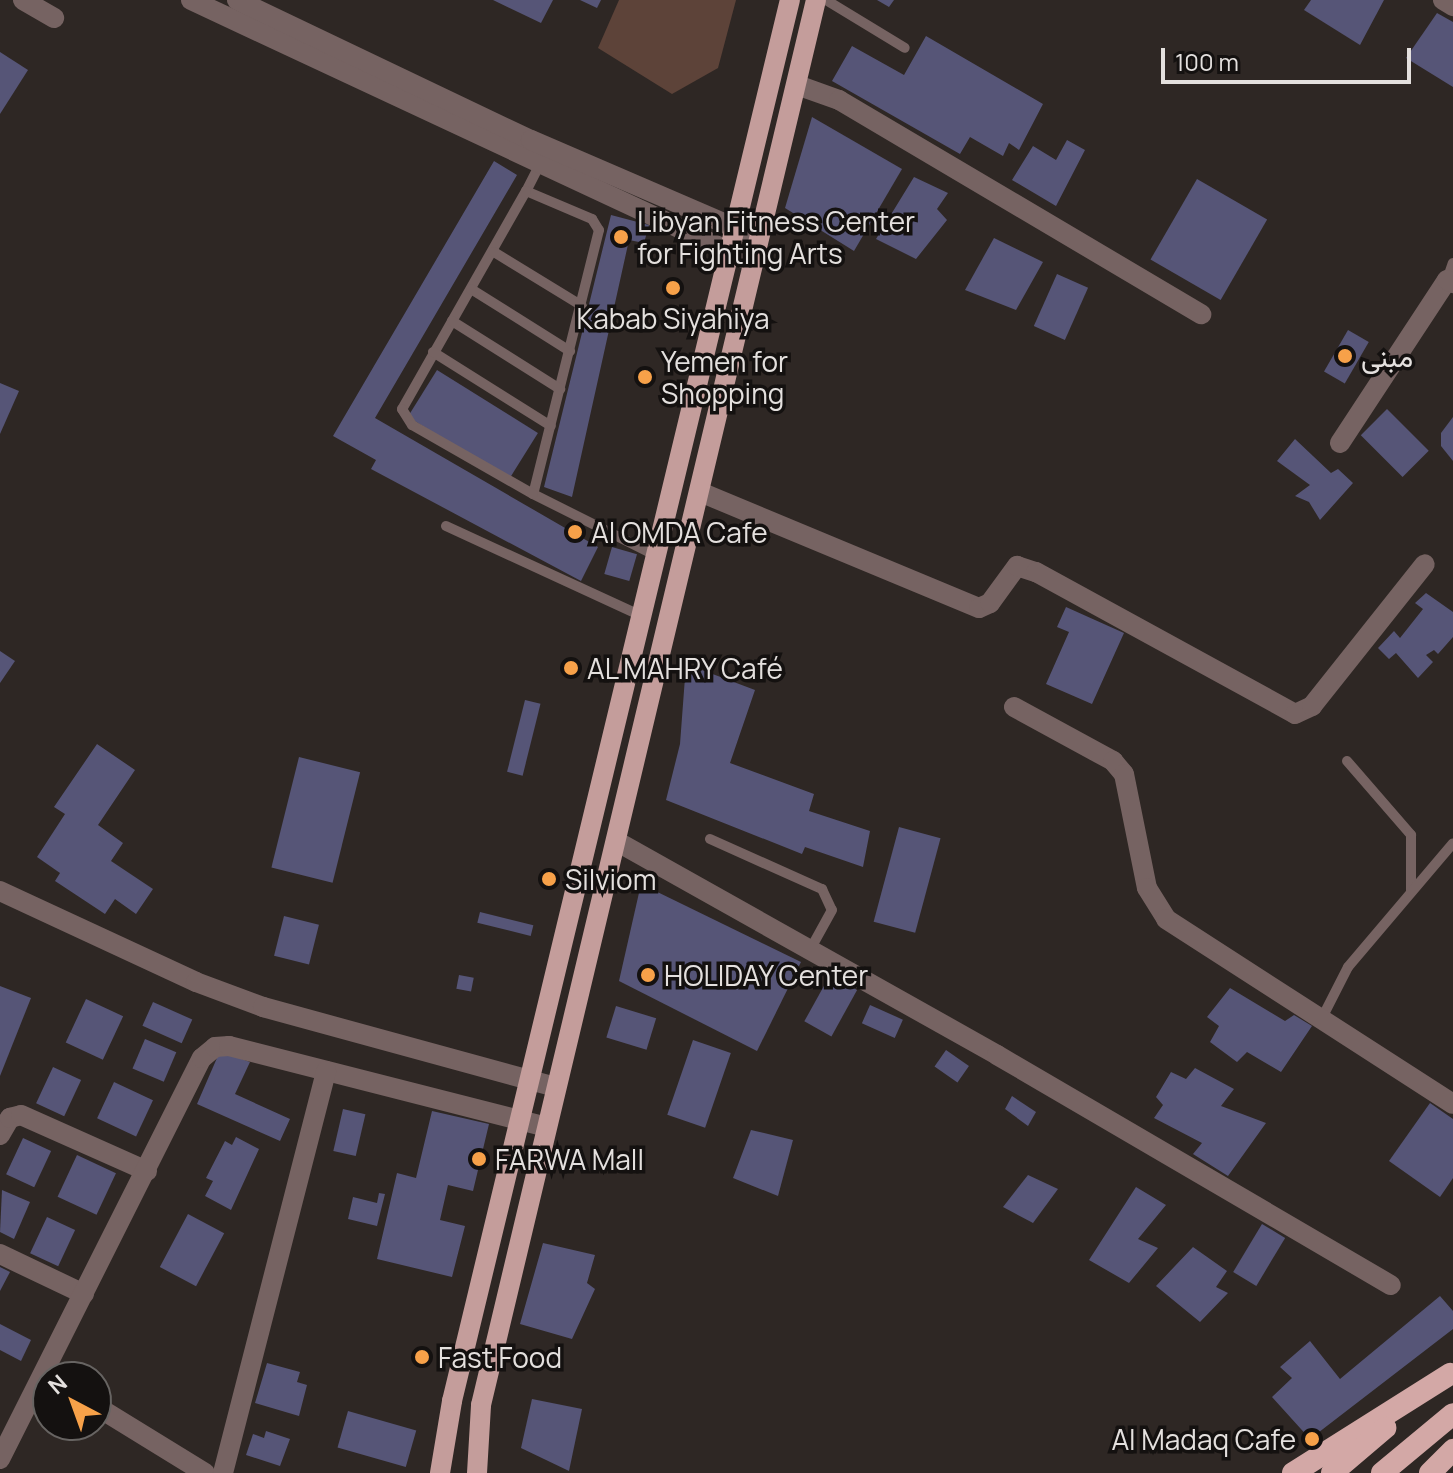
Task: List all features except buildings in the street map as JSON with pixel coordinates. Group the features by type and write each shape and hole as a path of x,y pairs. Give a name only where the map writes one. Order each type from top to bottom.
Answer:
{"highway":[{"path":"1293,1473 1451,1372"},
{"path":"1332,1473 1451,1372"},
{"path":"1382,1473 1453,1414"},
{"path":"1430,1473 1453,1450"}],"main road":[{"path":"440,1473 452,1401 644,617 790,0"},
{"path":"477,1473 481,1405 816,0"}],"street":[{"path":"23,0 54,18"},
{"path":"191,0 235,6 754,263"},
{"path":"1443,0 1453,6"},
{"path":"797,85 839,100 1201,314"},
{"path":"531,154 759,238"},
{"path":"1340,443 1451,275"},
{"path":"700,492 979,608 990,603 1017,566 1036,572 1295,714 1312,706 1425,564"},
{"path":"1014,707 1113,761 1124,774 1147,888 1166,919 1453,1104"},
{"path":"616,841 811,948 1391,1285"},
{"path":"0,891 196,982 263,1007 555,1087"},
{"path":"53,1361 202,1058 215,1047 326,1071 546,1127"},
{"path":"223,1473 326,1071"},
{"path":"0,1135 10,1118 21,1115 147,1171"},
{"path":"0,1254 84,1294"},
{"path":"0,1459 32,1401"},
{"path":"112,1416 205,1473"}],"lane":[{"path":"826,0 905,48"},
{"path":"531,154 526,191 494,252 406,399 405,418 533,494 657,556"},
{"path":"526,191 598,225 582,306 533,494"},
{"path":"494,252 582,306"},
{"path":"471,289 570,351"},
{"path":"452,321 560,389"},
{"path":"433,352 551,426"},
{"path":"446,526 644,617"},
{"path":"1347,761 1411,835 1411,892"},
{"path":"710,839 822,889 832,910 811,948"},
{"path":"1322,1018 1348,967 1453,843"}],"shaded area":[{"path":"619,0 736,0 718,68 672,94 598,48"}],"place":[{"name":"Libyan Fitness Center for Fighting Arts","path":"621,237"},
{"name":"Kabab Siyahiya","path":"673,288"},
{"name":"مبنى","path":"1345,356"},
{"name":"Yemen for Shopping","path":"645,377"},
{"name":"Al OMDA Cafe","path":"575,532"},
{"name":"AL MAHRY Café","path":"571,668"},
{"name":"Silviom","path":"549,879"},
{"name":"HOLIDAY Center","path":"648,975"},
{"name":"FARWA Mall","path":"479,1159"},
{"name":"Fast Food","path":"422,1357"},
{"name":"Al Madaq Cafe","path":"1312,1439"}]}
